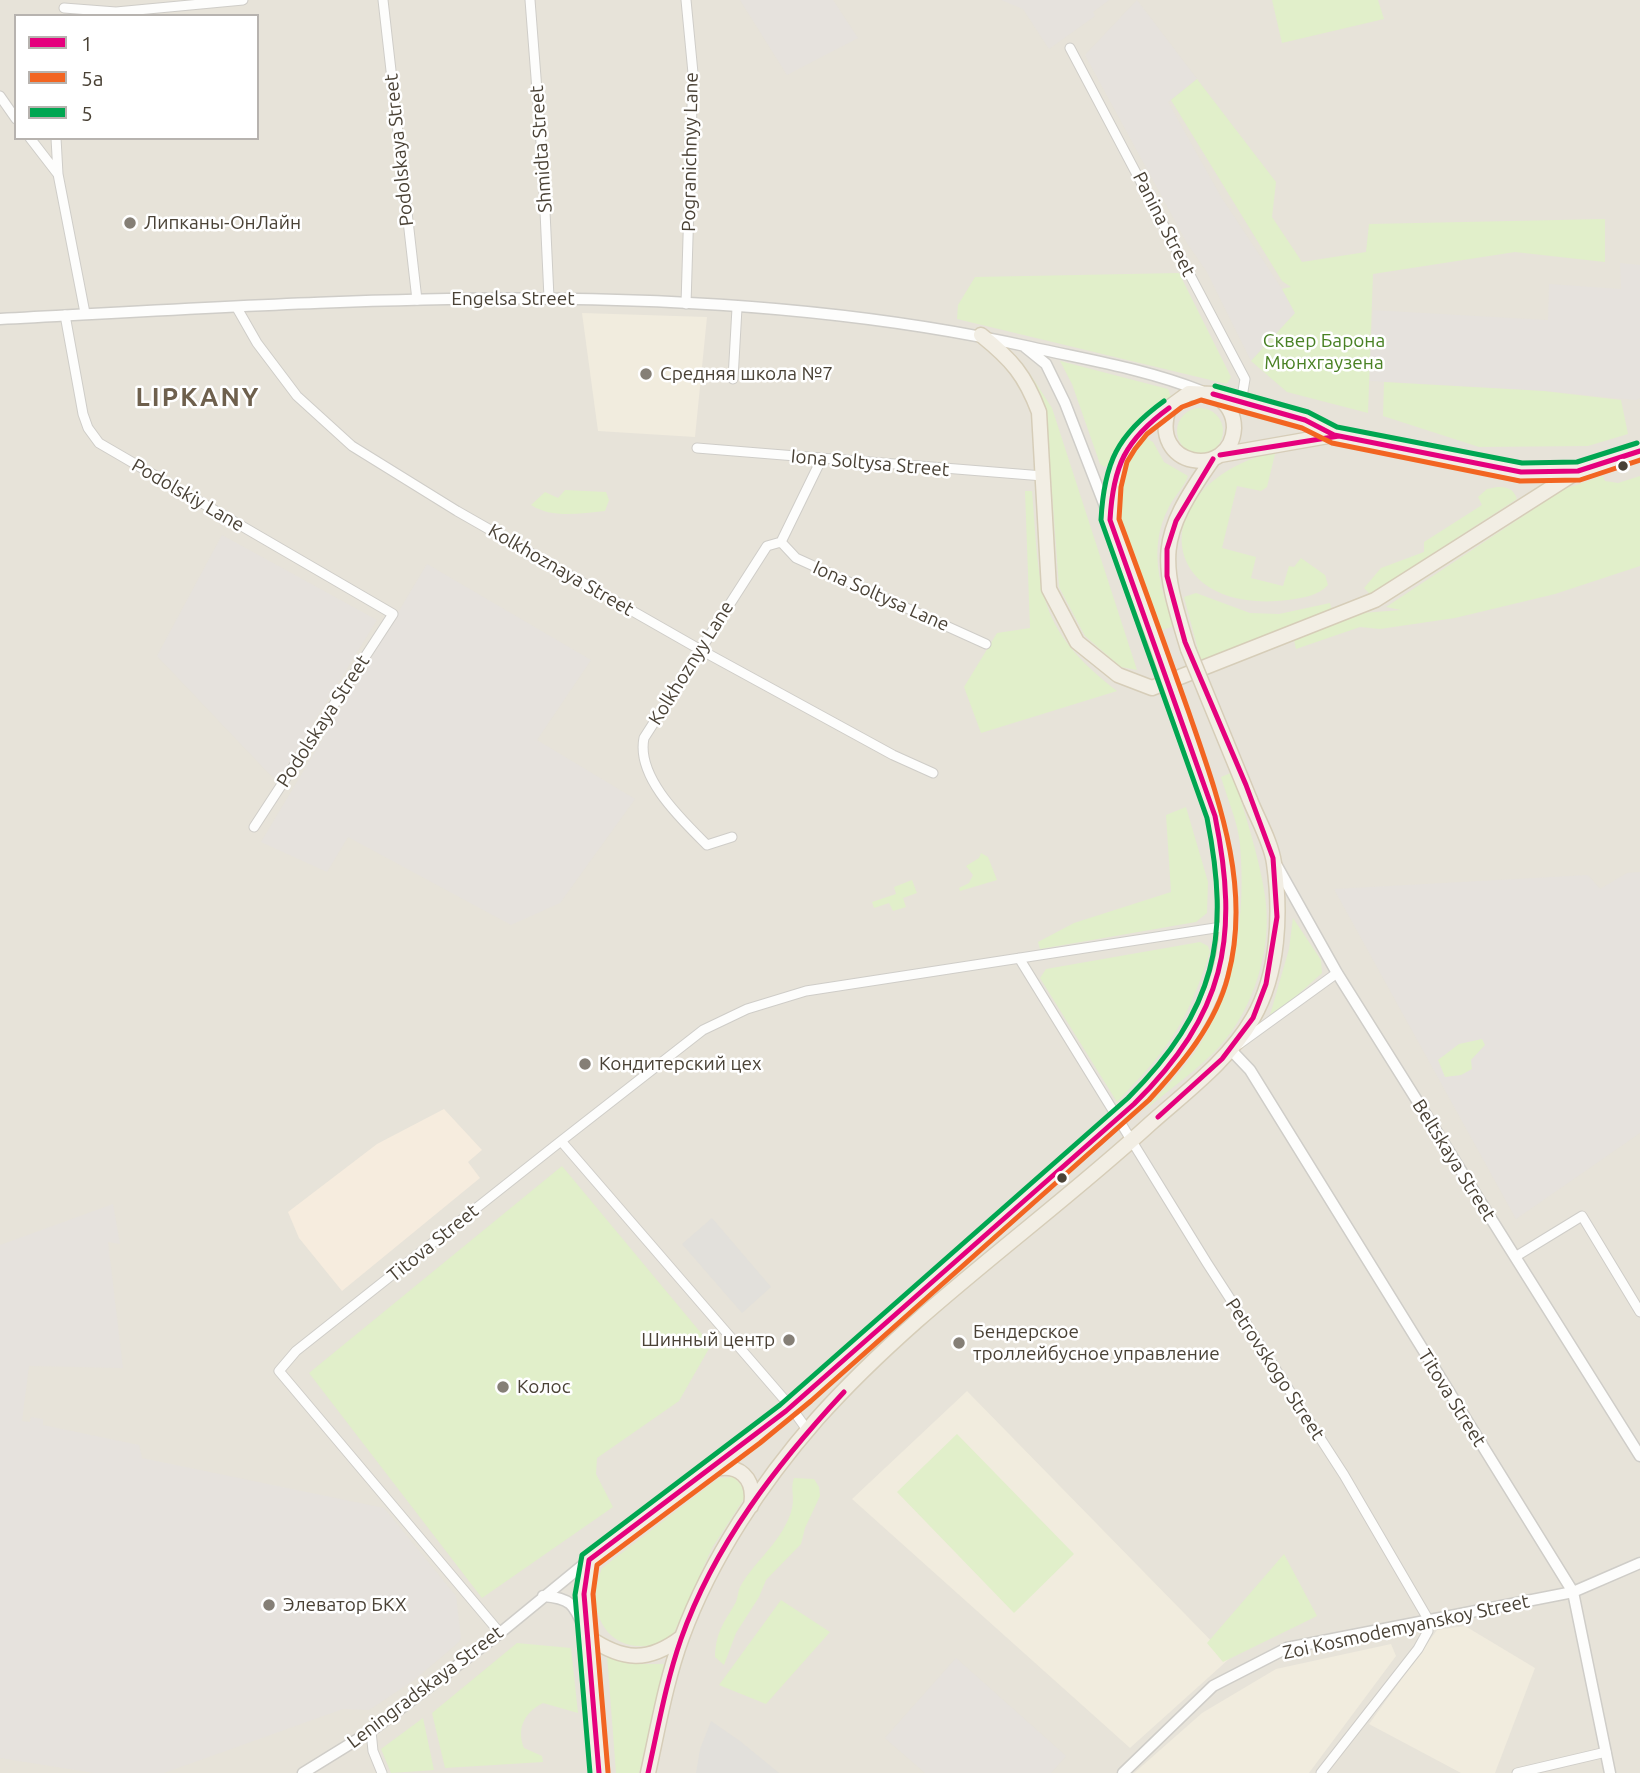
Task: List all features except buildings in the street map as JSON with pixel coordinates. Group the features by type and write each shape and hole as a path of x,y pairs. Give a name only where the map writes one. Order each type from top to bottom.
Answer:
{"main road":[{"path":"981,335 1012,359 1029,386 1039,412 1049,589 1077,642 1118,676 1152,688 1375,600 1578,471 1640,451"},
{"path":"648,1773 682,1637 712,1572 750,1507 808,1431 892,1342 1133,1140 1231,1050 1254,1016 1270,975 1277,933 1274,860 1188,649 1166,566 1169,539 1192,489 1229,446 1234,422 1231,410 1207,393"},
{"path":"599,1773 584,1594 589,1560 755,1436 1117,1116 1178,1056 1201,1019 1220,974 1228,926 1228,891 1214,816 1156,644 1110,520 1112,486 1119,459 1141,428 1170,408 1178,399 1207,393 1305,420 1334,435 1499,469 1521,472 1578,471"},
{"path":"1170,408 1164,422 1166,436 1172,449 1192,460 1334,435"},
{"path":"704,1472 726,1466 741,1471 750,1479 753,1492 750,1507"},
{"path":"588,1637 619,1654 638,1656 661,1653 682,1637"}],"street":[{"path":"63,8 116,12 243,0"},
{"name":"Podolskaya Street","path":"383,0 417,300"},
{"name":"Shmidta Street","path":"530,0 543,168 549,298"},
{"name":"Pogranichnyy Lane","path":"686,0 693,73 686,304"},
{"name":"Panina Street","path":"1070,48 1245,379 1241,403"},
{"path":"0,96 14,116"},
{"path":"32,140 58,174"},
{"path":"56,140 58,174 85,313"},
{"name":"Engelsa Street","path":"0,319 85,313 417,300 549,298 686,304 891,320 981,335 1168,378 1207,393"},
{"name":"Kolkhoznaya Street","path":"237,308 257,343 297,396 352,446 457,511 699,649 893,755 933,773"},
{"path":"733,379 737,308"},
{"name":"Podolskiy Lane","path":"65,315 83,414 88,428 99,443 393,614"},
{"path":"1022,345 1046,364 1065,404 1110,520"},
{"name":"Iona Soltysa Street","path":"697,448 1043,476"},
{"name":"Kolkhoznyy Lane","path":"732,837 707,845 650,777 642,762 644,738 766,546 781,542 821,460"},
{"name":"Iona Soltysa Lane","path":"781,542 796,558 986,643"},
{"name":"Podolskaya Street","path":"254,827 393,614"},
{"name":"Beltskaya Street","path":"1274,860 1337,973 1640,1456"},
{"path":"808,1431 790,1406 561,1141 703,1030 747,1009 806,990 1228,926"},
{"name":"Petrovskogo Street","path":"1019,958 1207,1263 1344,1475 1428,1619"},
{"path":"1231,1050 1337,973"},
{"name":"Titova Street","path":"1231,1050 1250,1070 1573,1592 1610,1773"},
{"name":"Titova Street","path":"500,1633 279,1371 296,1351 561,1141"},
{"path":"1516,1257 1582,1216 1640,1312"},
{"name":"Leningradskaya Street","path":"303,1773 371,1731 500,1633 589,1560"},
{"name":"Zoi Kosmodemyanskoy Street","path":"1123,1773 1213,1686 1287,1648 1573,1592 1640,1563"},
{"path":"543,1596 561,1597 574,1606 588,1637"},
{"path":"1321,1773 1418,1649 1428,1631 1428,1619"},
{"path":"371,1731 373,1751 382,1773"},
{"path":"1517,1773 1606,1752"}],"shaded area":[{"path":"0,0 1640,0 1640,1773 0,1773"},
{"path":"740,0 833,0 858,38 787,75"},
{"path":"1001,0 1109,0 1093,12 1095,16 1049,49 1023,9"},
{"path":"1137,0 1197,79 1168,102 1221,197 1295,313 1251,361 1207,272 1187,243 1085,55"},
{"path":"1620,263 1640,265 1640,398 1636,400 1544,391 1369,381 1373,310 1548,320 1549,284 1621,289"},
{"name":"Средняя школа №7","path":"582,313 707,317 695,437 598,431"},
{"path":"222,535 377,620 277,782 157,656"},
{"path":"427,564 591,660 537,740 635,799 560,903 511,925 348,837 327,872 261,842"},
{"path":"1640,872 1640,1133 1516,1219 1334,889 1588,875 1600,889 1627,873"},
{"path":"444,1109 482,1150 468,1162 480,1178 342,1291 299,1238 288,1212 377,1144"},
{"path":"113,1204 120,1244 108,1242 123,1368 29,1366 22,1421 30,1422 31,1417 43,1419 43,1425 139,1445 142,1458 384,1508 456,1596 461,1637 459,1642 413,1681 369,1710 343,1709 164,1773 94,1773 0,1758 0,1245"},
{"path":"712,1218 771,1287 742,1313 682,1244"},
{"path":"967,1391 1229,1659 1130,1748 852,1499"},
{"path":"1465,1626 1535,1668 1495,1773 1461,1773 1369,1724 1437,1630"},
{"path":"1391,1644 1396,1656 1309,1773 1134,1773 1202,1713 1276,1669"},
{"path":"956,1658 1066,1756 1051,1773 925,1773 885,1738"},
{"path":"711,1721 779,1773 696,1773 700,1749"}],"green space":[{"path":"1272,0 1378,0 1384,19 1282,43"},
{"name":"Сквер Барона Мюнхгаузена","path":"1197,79 1276,182 1272,217 1302,262 1366,252 1369,224 1605,219 1605,262 1515,252 1373,274 1368,413 1287,392 1251,361 1295,313 1282,289 1291,287 1282,281 1171,100"},
{"path":"1179,273 1231,377 1227,384 957,319 958,305 975,277"},
{"path":"1060,361 1168,389 1171,397 1130,428 1110,464 1104,467 1100,464 1072,384"},
{"path":"1028,371 1052,408 1137,670 1121,667 1085,636 1059,587 1046,410"},
{"path":"1384,382 1544,391 1621,400 1628,434 1588,446 1479,447 1383,416"},
{"path":"1200,408 1209,409 1216,415 1222,422 1222,440 1216,447 1209,453 1200,454 1191,453 1184,447 1178,440 1177,431 1178,422 1184,415 1191,409"},
{"path":"1144,437 1153,442 1164,462 1188,476 1168,509 1159,538 1158,568 1174,626 1159,631 1122,541 1115,505 1120,473 1130,454"},
{"path":"1269,453 1275,454 1267,487 1261,491 1237,486 1222,548 1256,557 1251,578 1283,586 1289,566 1294,567 1301,558 1325,575 1328,585 1315,594 1288,600 1244,600 1212,589 1191,570 1182,546 1185,520 1200,493 1228,470"},
{"path":"1603,476 1605,481 1618,483 1640,476 1640,566 1555,594 1455,618 1380,629 1360,627 1296,649 1294,640 1301,634 1362,613 1401,610 1386,607 1564,489"},
{"path":"1497,487 1514,492 1517,499 1370,594 1364,588 1381,568 1424,552 1424,542 1482,505 1478,497 1487,489"},
{"path":"565,490 606,492 609,500 605,511 557,514 531,505 545,492 558,498"},
{"path":"1025,491 1032,491 1041,580 1046,603 1056,625 1090,668 1117,691 981,733 964,687 997,633 1030,628"},
{"path":"1196,593 1250,613 1279,614 1330,603 1332,612 1201,661 1184,597"},
{"path":"1233,772 1265,896 1266,936 1258,976 1242,1014 1220,1046 1193,1072 1143,1112 1199,1046 1212,1023 1230,975 1236,949 1241,897 1240,844 1221,777"},
{"path":"1186,807 1208,882 1207,913 1196,922 1040,949 1038,942 1074,923 1171,892 1166,815"},
{"path":"981,853 988,857 997,880 960,891 959,888 969,883 973,875 966,866 979,858"},
{"path":"912,880 917,893 903,898 906,907 893,911 889,903 874,908 872,902 896,894 894,887"},
{"path":"1293,918 1321,960 1322,973 1273,1017 1270,1015 1289,949"},
{"path":"1200,942 1208,946 1210,952 1184,1017 1151,1066 1117,1102 1040,978 1046,969"},
{"path":"1482,1039 1485,1045 1471,1060 1472,1069 1461,1075 1445,1077 1438,1060 1459,1044"},
{"name":"Колос","path":"562,1166 711,1345 679,1401 597,1458 596,1474 613,1507 482,1598 309,1373"},
{"path":"957,1434 1074,1554 1014,1613 897,1492"},
{"path":"734,1477 741,1485 745,1497 712,1548 671,1639 652,1645 634,1646 620,1641 608,1632 600,1620 596,1605 602,1568 719,1478"},
{"path":"794,1478 814,1479 820,1496 805,1528 801,1544 766,1580 759,1597 736,1633 724,1665 715,1657 719,1634 736,1602 740,1587 777,1539 788,1520 793,1501"},
{"path":"1284,1554 1317,1616 1223,1662 1207,1643"},
{"path":"781,1600 830,1632 766,1704 719,1685"},
{"path":"517,1643 571,1648 578,1713 543,1703 527,1716 521,1734 524,1748 542,1756 543,1762 445,1768 432,1713"},
{"path":"607,1655 629,1664 664,1664 639,1773 616,1773"},
{"path":"423,1718 434,1770 391,1773 381,1749"}],"transit line":[{"name":"5","path":"1215,386 1308,412 1337,427 1522,463 1577,462 1637,443"},
{"name":"1","path":"1213,394 1305,420 1334,435 1521,472 1578,471 1640,451"},
{"name":"5а","path":"608,1772 593,1594 597,1565 760,1443 811,1401 1149,1100 1196,1042 1223,994 1234,942 1234,876 1211,777 1119,519 1121,487 1127,462 1135,449 1147,434 1182,407 1201,400 1302,428 1332,443 1520,481 1580,480 1640,460"},
{"name":"5","path":"590,1773 575,1595 582,1555 780,1405 1128,1098 1158,1066 1181,1034 1198,1002 1209,970 1216,936 1217,900 1207,818 1101,520 1106,482 1116,452 1135,426 1164,401"},
{"name":"1","path":"599,1773 584,1594 589,1560 786,1411 1134,1104 1165,1071 1189,1038 1206,1006 1218,972 1226,900 1215,816 1110,520 1114,484 1124,456 1142,431 1169,408"},
{"name":"1","path":"1220,455 1339,436"},
{"name":"1","path":"1158,1117 1222,1059 1253,1018 1266,984 1277,917 1273,858 1246,785 1185,642 1167,576 1167,549 1176,521 1213,459"},
{"name":"1","path":"648,1773 676,1655 711,1571 729,1539 772,1477 844,1392"}],"place":[{"name":"Липканы-ОнЛайн","path":"130,223"},
{"name":"Средняя школа №7","path":"646,374"},
{"name":"Кондитерский цех","path":"585,1064"},
{"name":"Шинный центр","path":"789,1340"},
{"name":"Бендерское троллейбусное управление","path":"959,1343"},
{"name":"Колос","path":"503,1387"},
{"name":"Элеватор БКХ","path":"269,1605"}],"district":[{"name":"LIPKANY","path":"198,397"}]}
